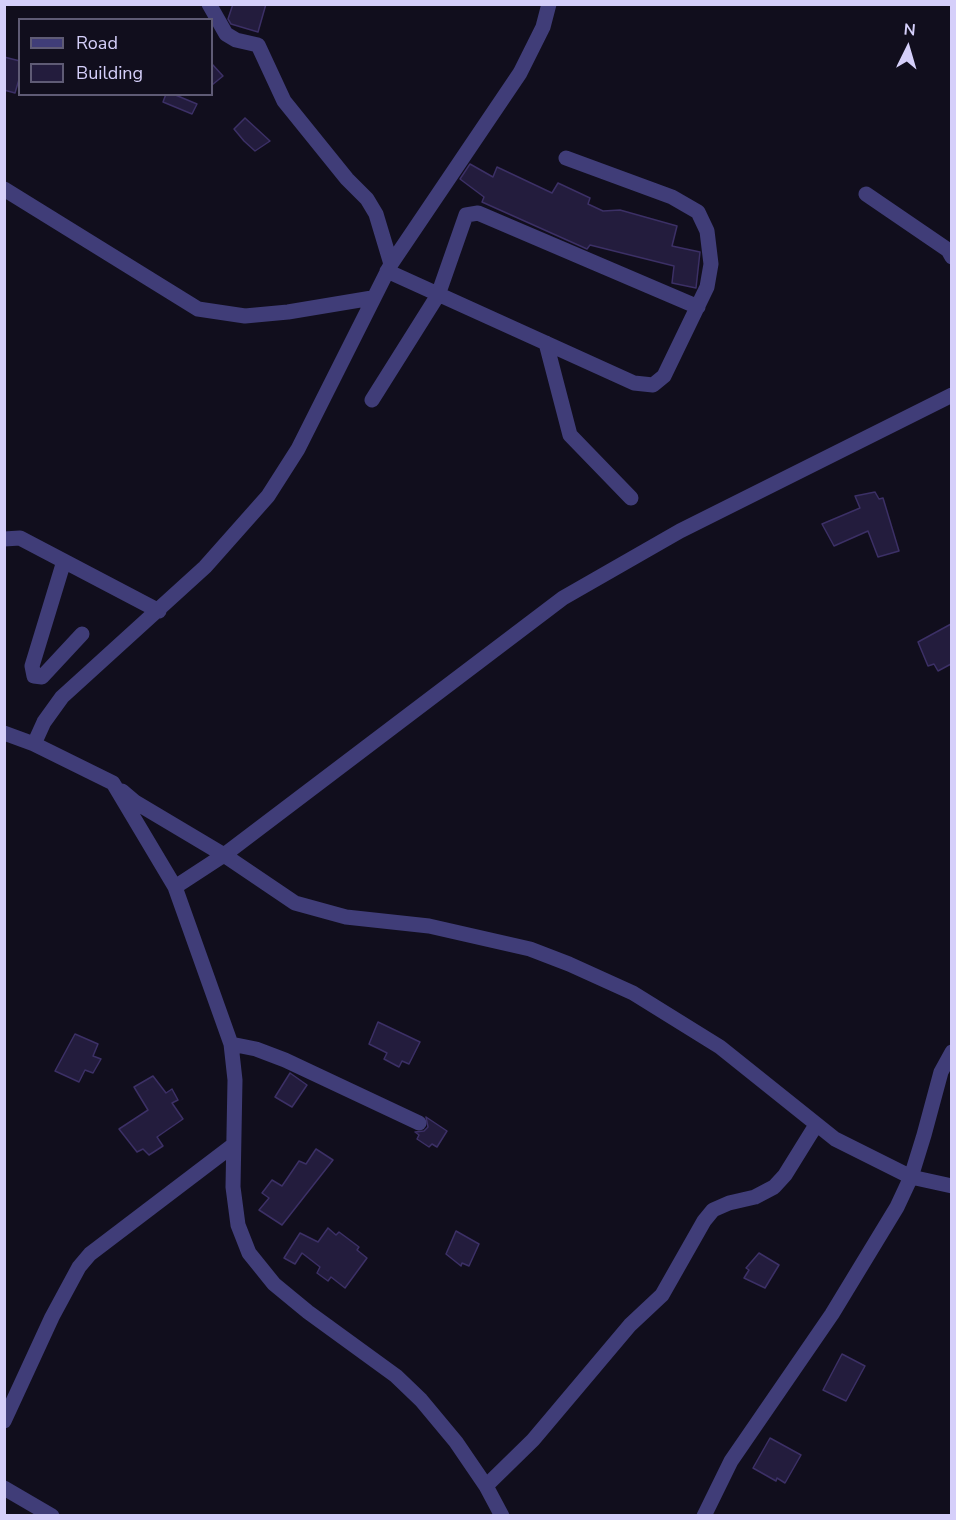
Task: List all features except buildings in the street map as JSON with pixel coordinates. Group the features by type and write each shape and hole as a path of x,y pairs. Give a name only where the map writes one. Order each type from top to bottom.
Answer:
{"street":[{"path":"209,4 226,34 236,40 258,45 284,101 347,179 367,199 376,214 389,268 438,295 634,383 653,385 664,376 707,287 711,264 707,231 698,212 672,197 566,158"},
{"path":"34,744 44,722 62,697 159,611 237,534 268,496 298,449 389,268 520,73 543,27 549,4"},
{"path":"4,189 198,309 245,316 288,312 372,298"},
{"path":"866,194 948,250 951,257"},
{"path":"372,400 438,295 466,215 478,213 698,306"},
{"path":"546,343 570,435 631,498"},
{"path":"175,888 224,855 563,598 680,531 951,395"},
{"path":"4,539 20,538 159,611"},
{"path":"64,561 32,666 34,676 42,678 82,634"},
{"path":"4,734 34,744 113,783 135,802 224,855 295,903 313,910 346,917 464,933 530,949 569,963 633,993 720,1047 816,1125 859,1152 911,1177 951,1186"},
{"path":"113,783 175,888 231,1044 235,1080 233,1187 238,1225 249,1253 274,1284 396,1376 421,1400 456,1442 486,1486 502,1515"},
{"path":"231,1044 285,1059 419,1123"},
{"path":"704,1515 731,1461 832,1314 897,1207 911,1177 941,1072 951,1052"},
{"path":"486,1486 533,1440 630,1325 662,1295 704,1221 713,1210 729,1203 755,1197 774,1187 785,1175 816,1125"},
{"path":"4,1421 52,1317 79,1267 90,1254 232,1146"},
{"path":"4,1488 52,1515"}]}
